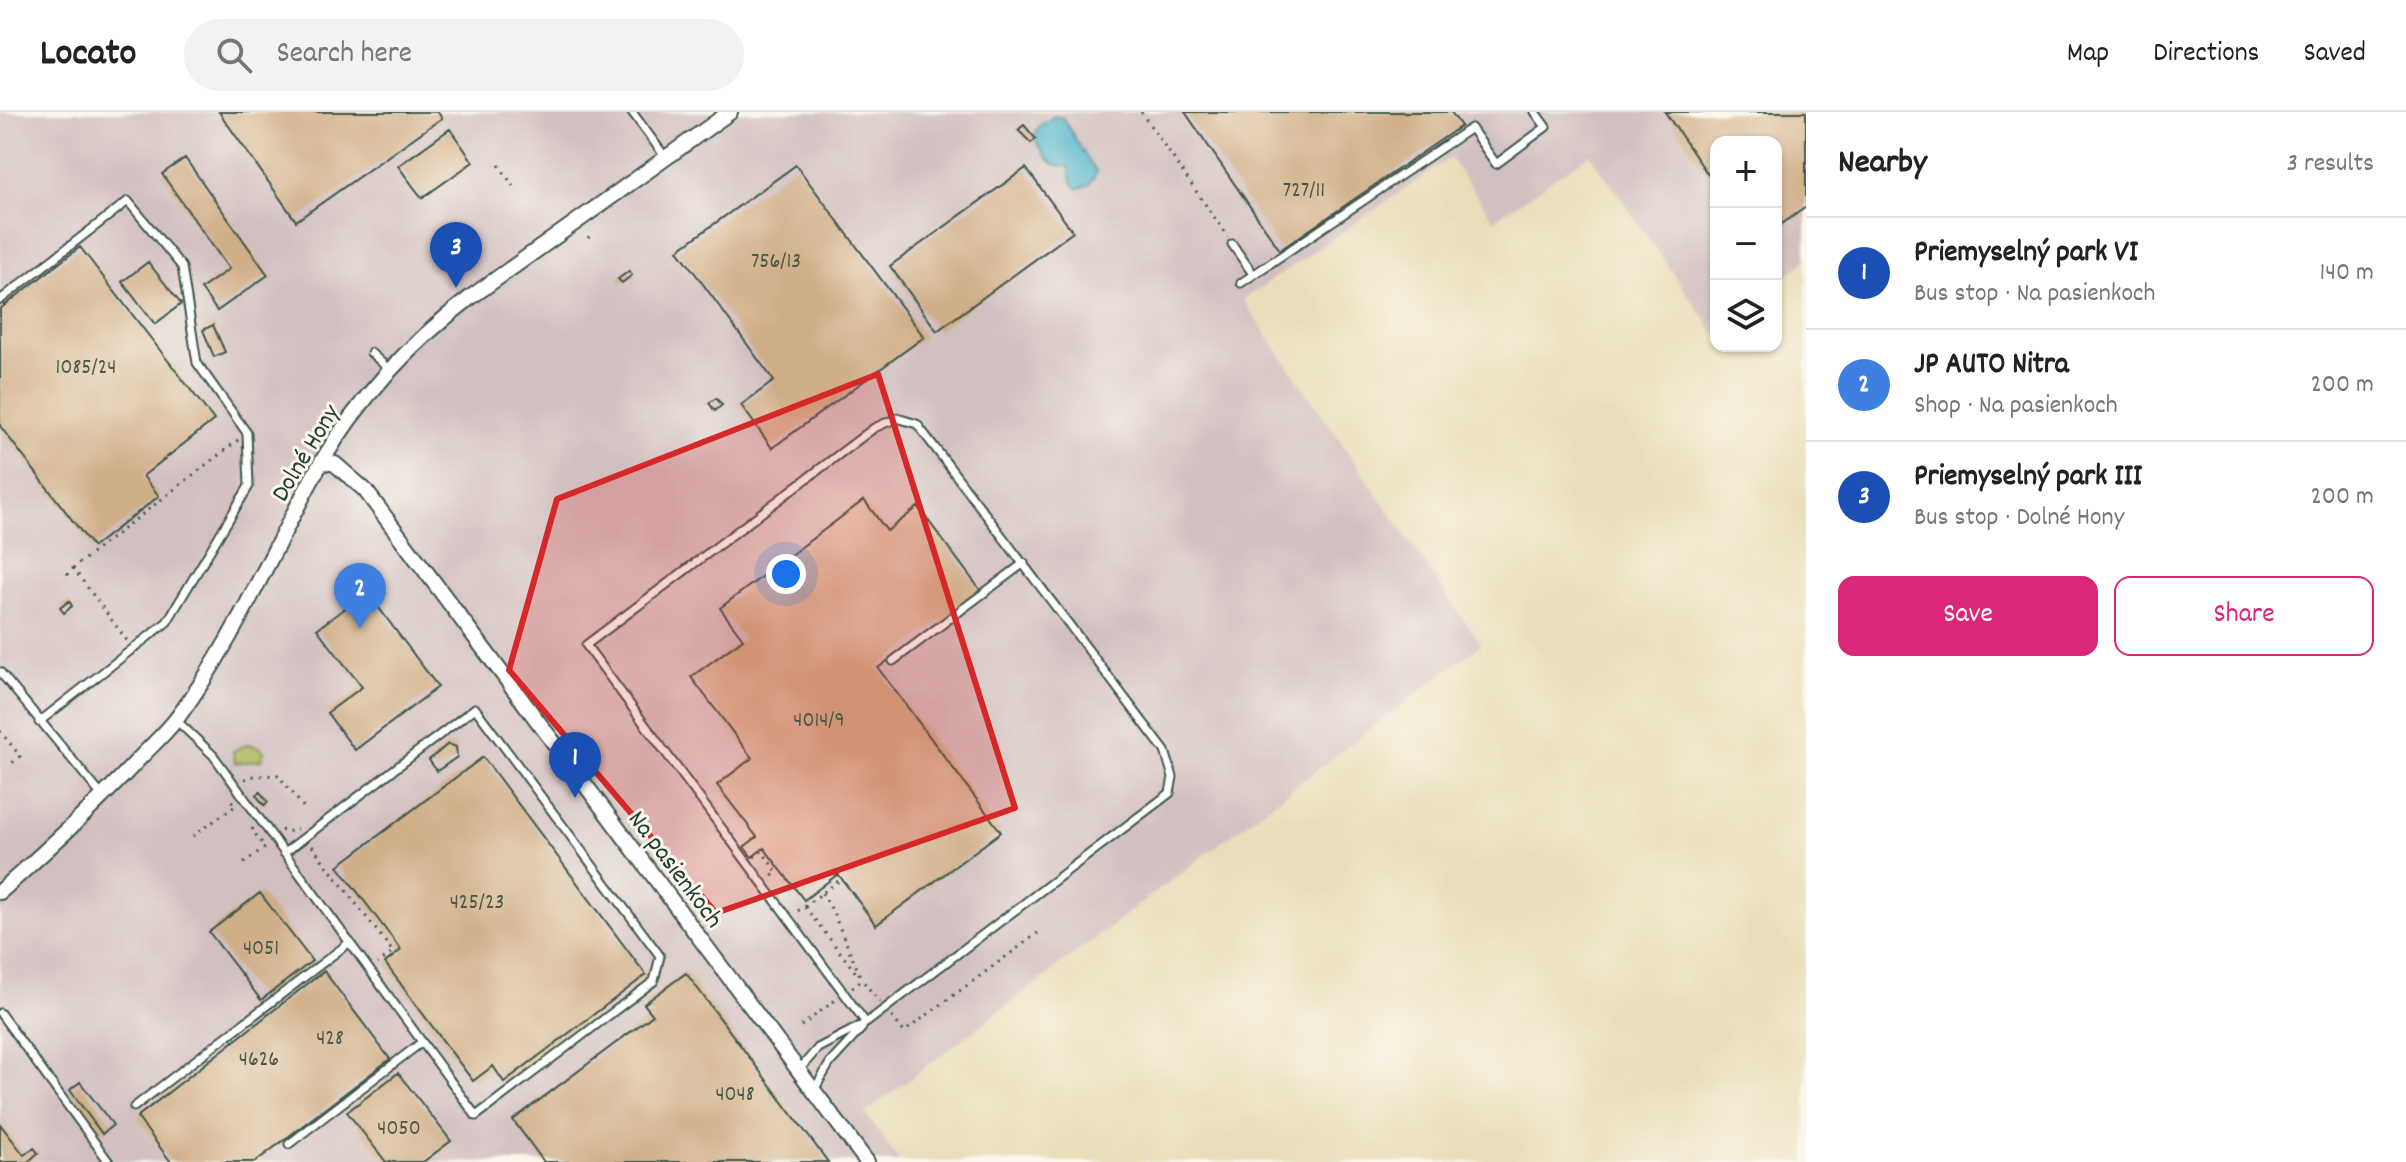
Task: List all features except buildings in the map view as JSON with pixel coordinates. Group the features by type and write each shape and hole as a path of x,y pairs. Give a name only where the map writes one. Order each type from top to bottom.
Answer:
{"street":[{"name":"Dolné Hony","path":"0,892 103,797 176,720 207,675 322,461 357,410 390,370 437,323 459,306 730,112"},
{"name":"Na pasienkoch","path":"322,461 335,464 365,490 867,1162"}],"lane":[{"path":"632,112 666,158"},
{"path":"1241,283 1471,128 1496,164 1546,127 1535,112"},
{"path":"0,300 128,201 182,267 197,363 247,433 249,486 167,622 39,722"},
{"path":"1232,244 1253,274"},
{"path":"371,353 390,370"},
{"path":"799,1070 818,1048 866,1023 1170,793 1173,777 1165,751 1024,563 917,424 897,418 874,428 586,645 866,1023"},
{"path":"893,661 1024,563"},
{"path":"0,672 103,797"},
{"path":"176,720 213,755 239,792 476,1116 654,981 660,956 475,708 284,853"},
{"path":"134,1107 350,942"},
{"path":"0,1013 109,1162"},
{"path":"814,1090 830,1063 866,1023"},
{"path":"289,1144 422,1042"}],"path":[{"path":"1141,112 1232,244"},
{"path":"499,165 513,186"},
{"path":"67,575 247,433"},
{"path":"73,568 133,649"},
{"path":"0,731 20,756 11,764"},
{"path":"193,836 235,806 229,799 247,787 241,781 254,776 278,775 305,809"},
{"path":"244,863 265,847 252,830 270,817 278,828 287,832 299,829 393,952 370,970"},
{"path":"747,861 762,851 777,872 769,878"},
{"path":"795,913 840,880"},
{"path":"804,906 862,980 822,893"}],"highlighted area":[{"path":"878,374 1015,808 716,913 509,670 557,499"}],"shaded area":[{"path":"0,112 1806,112 1806,260 1782,280 1782,136 1710,136 1710,326 1590,154 1494,220 1450,158 1243,300 1481,645 865,1113 900,1162 0,1162"}],"green space":[{"path":"248,744 261,748 264,752 261,760 235,763 233,751"}],"water":[{"path":"1054,116 1063,118 1097,172 1089,185 1078,189 1072,181 1069,166 1052,162 1034,138 1039,126"}],"place":[{"name":"Priemyselný park III","path":"456,288"},
{"name":"JP AUTO Nitra","path":"360,629"},
{"name":"Priemyselný park VI","path":"575,798"}]}
